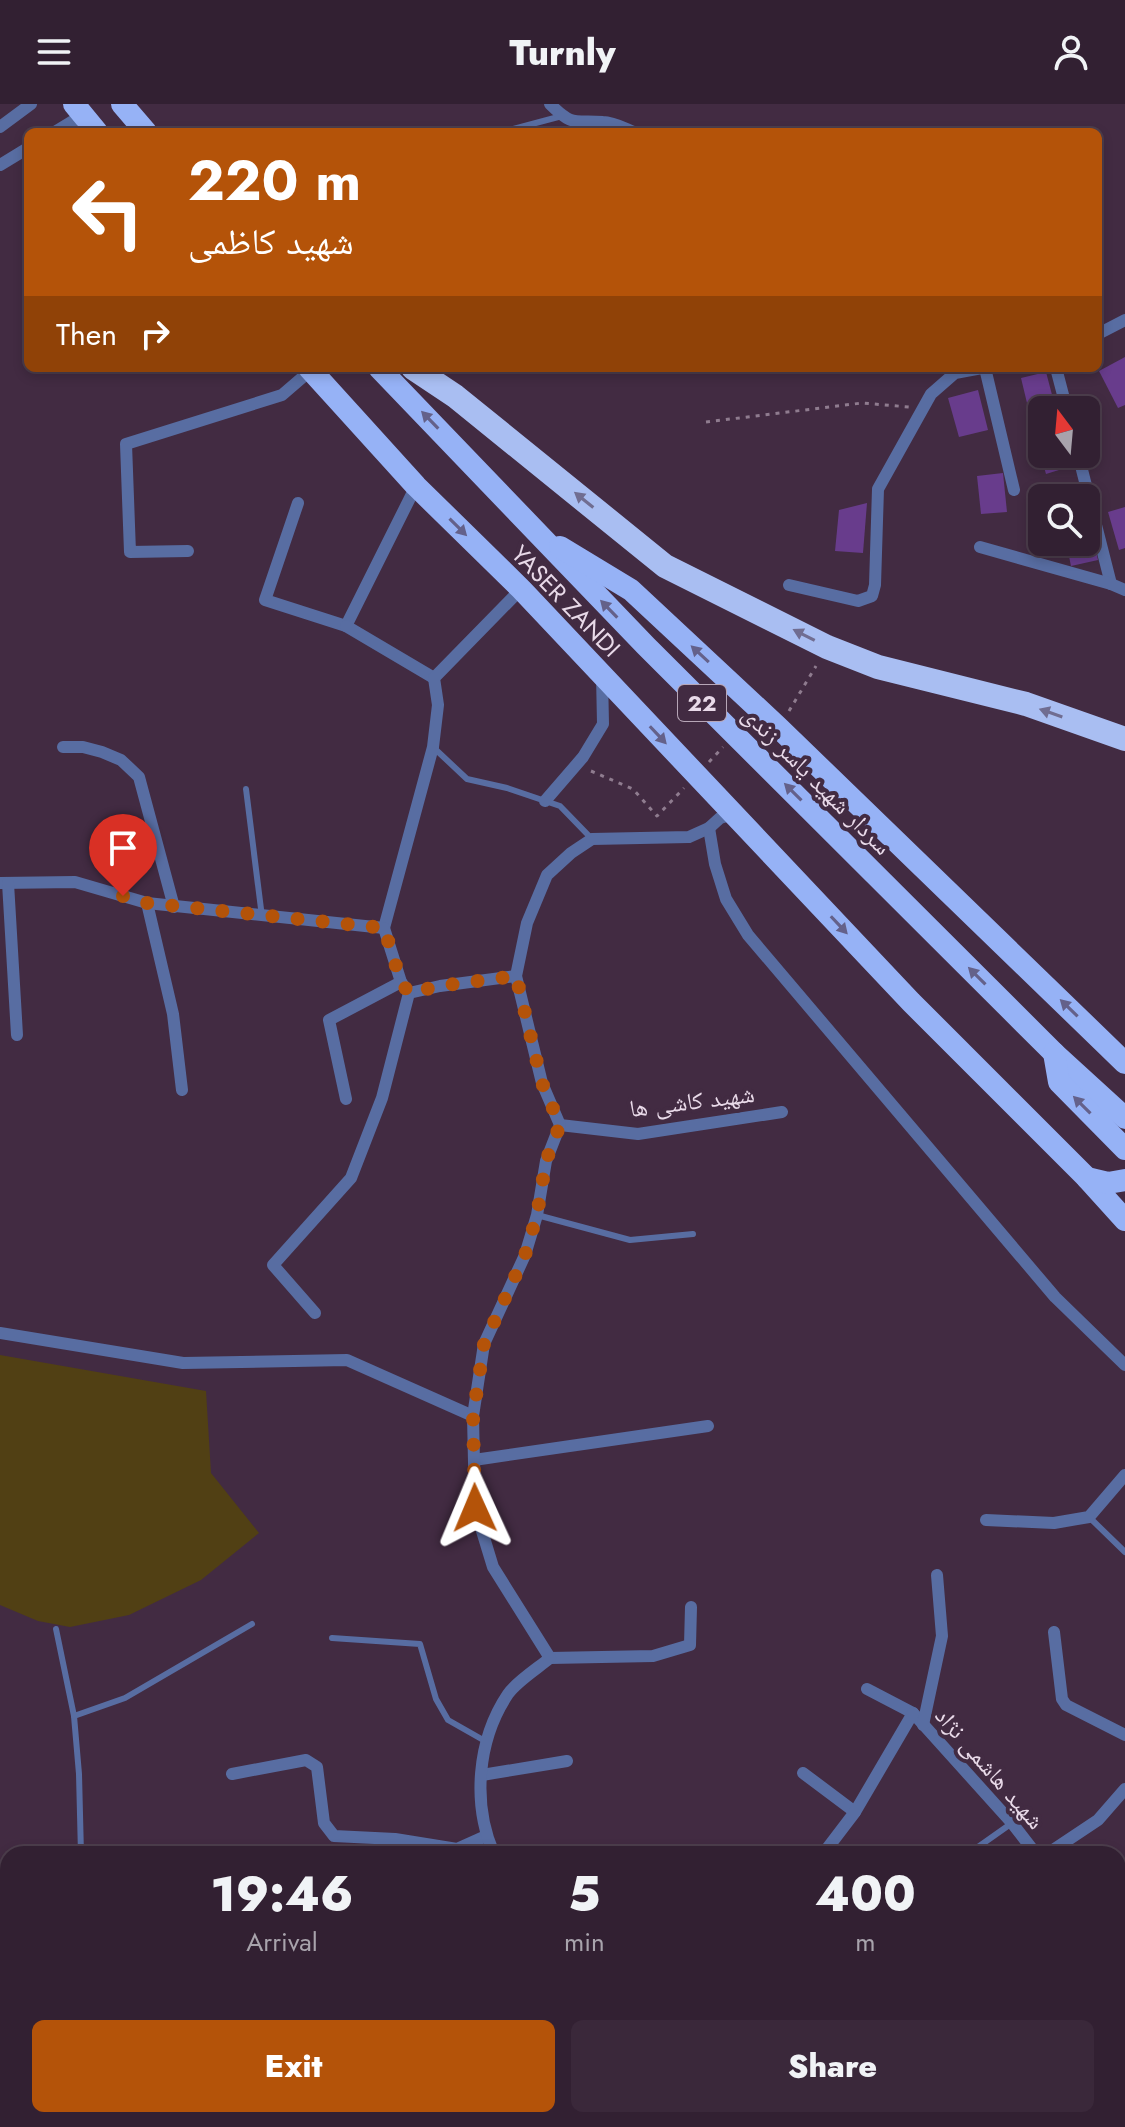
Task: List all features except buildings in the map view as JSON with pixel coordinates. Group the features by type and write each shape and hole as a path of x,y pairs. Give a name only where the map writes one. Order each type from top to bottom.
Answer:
{"highway":[{"name":"YASER ZANDI","path":"313,372 416,486 521,589 911,1002 1087,1178"},
{"name":"سردار شهید یاسر زندی","path":"383,372 646,646 1054,1053 1125,1118"},
{"path":"419,372 455,396 665,566 827,647 878,667 1026,704 1125,739"},
{"path":"533,530 631,590 778,727 1125,1063"},
{"path":"1054,1053 1059,1082 1125,1149"},
{"path":"1087,1178 1108,1183 1125,1180"},
{"name":"22","path":"1087,1178 1125,1220"}],"street":[{"path":"0,127 31,104"},
{"path":"550,104 574,123 607,122 623,128"},
{"path":"63,128 85,117"},
{"path":"0,165 24,150"},
{"path":"1102,332 1125,320"},
{"path":"188,551 130,552 126,444 282,395 307,372"},
{"path":"789,585 858,601 872,596 878,489 931,394 955,373 961,372"},
{"path":"984,372 1014,490"},
{"path":"1057,372 1063,396"},
{"path":"1082,468 1111,584"},
{"path":"346,626 416,486"},
{"path":"298,503 265,600 346,626 434,678"},
{"path":"980,547 1125,590"},
{"path":"434,678 521,589"},
{"path":"545,801 583,757 603,724 602,675"},
{"path":"409,993 401,982 384,928 433,747 438,705 434,678"},
{"path":"63,747 83,747 102,752 121,760 139,777 174,907"},
{"path":"550,1658 493,1567 475,1508 473,1416 484,1344 525,1255 537,1215 546,1161 560,1125 542,1083 516,976 527,923 547,875 592,839 689,837 709,828 720,818 733,814"},
{"path":"709,828 715,864 726,899 748,935 1055,1297 1125,1365"},
{"path":"17,1035 4,883 75,882 147,903 384,928"},
{"path":"147,903 173,1014 182,1090"},
{"path":"409,993 516,976"},
{"path":"346,1099 329,1020 401,982"},
{"path":"315,1313 273,1265 351,1178 382,1098 409,993"},
{"name":"شهید کاشی ها","path":"560,1125 638,1134 782,1112"},
{"path":"0,1333 183,1363 347,1360 473,1416"},
{"path":"474,1460 708,1426"},
{"path":"986,1520 1054,1523 1089,1517 1125,1475"},
{"path":"923,1725 942,1636 937,1575"},
{"path":"490,1846 480,1804 485,1741 508,1692 550,1658 653,1656 690,1645 691,1607"},
{"path":"1054,1632 1062,1699 1066,1705 1125,1735"},
{"name":"شهید هاشمی نژاد","path":"867,1689 913,1713 1030,1846"},
{"path":"829,1846 855,1812 913,1713"},
{"path":"232,1774 306,1760 317,1767 324,1823 334,1836 395,1839 438,1846"},
{"path":"482,1775 567,1761"},
{"path":"803,1773 855,1812"},
{"path":"1059,1846 1098,1820 1125,1789"},
{"path":"464,1846 486,1836"}],"lane":[{"path":"517,128 562,116"},
{"path":"433,747 467,779 507,788 560,806 592,839"},
{"path":"246,789 262,917"},
{"path":"537,1215 630,1240 693,1234"},
{"path":"1089,1517 1125,1552"},
{"path":"74,1716 125,1698 252,1624"},
{"path":"56,1629 74,1716 81,1846"},
{"path":"332,1638 420,1644 436,1699 448,1720 485,1741"},
{"path":"979,1846 1012,1823"}],"path":[{"path":"706,422 862,403 922,408"},
{"path":"778,727 827,647"},
{"path":"709,762 730,740"},
{"path":"576,765 633,789 657,816 689,783"}],"shaded area":[{"path":"0,1355 206,1391 211,1473 259,1533 201,1580 129,1615 70,1627 38,1621 0,1605"}],"route":[{"path":"123,896 147,903 384,928 401,982 409,993 516,976 542,1083 560,1125 546,1161 537,1215 525,1255 484,1344 473,1416 475,1508"}]}
